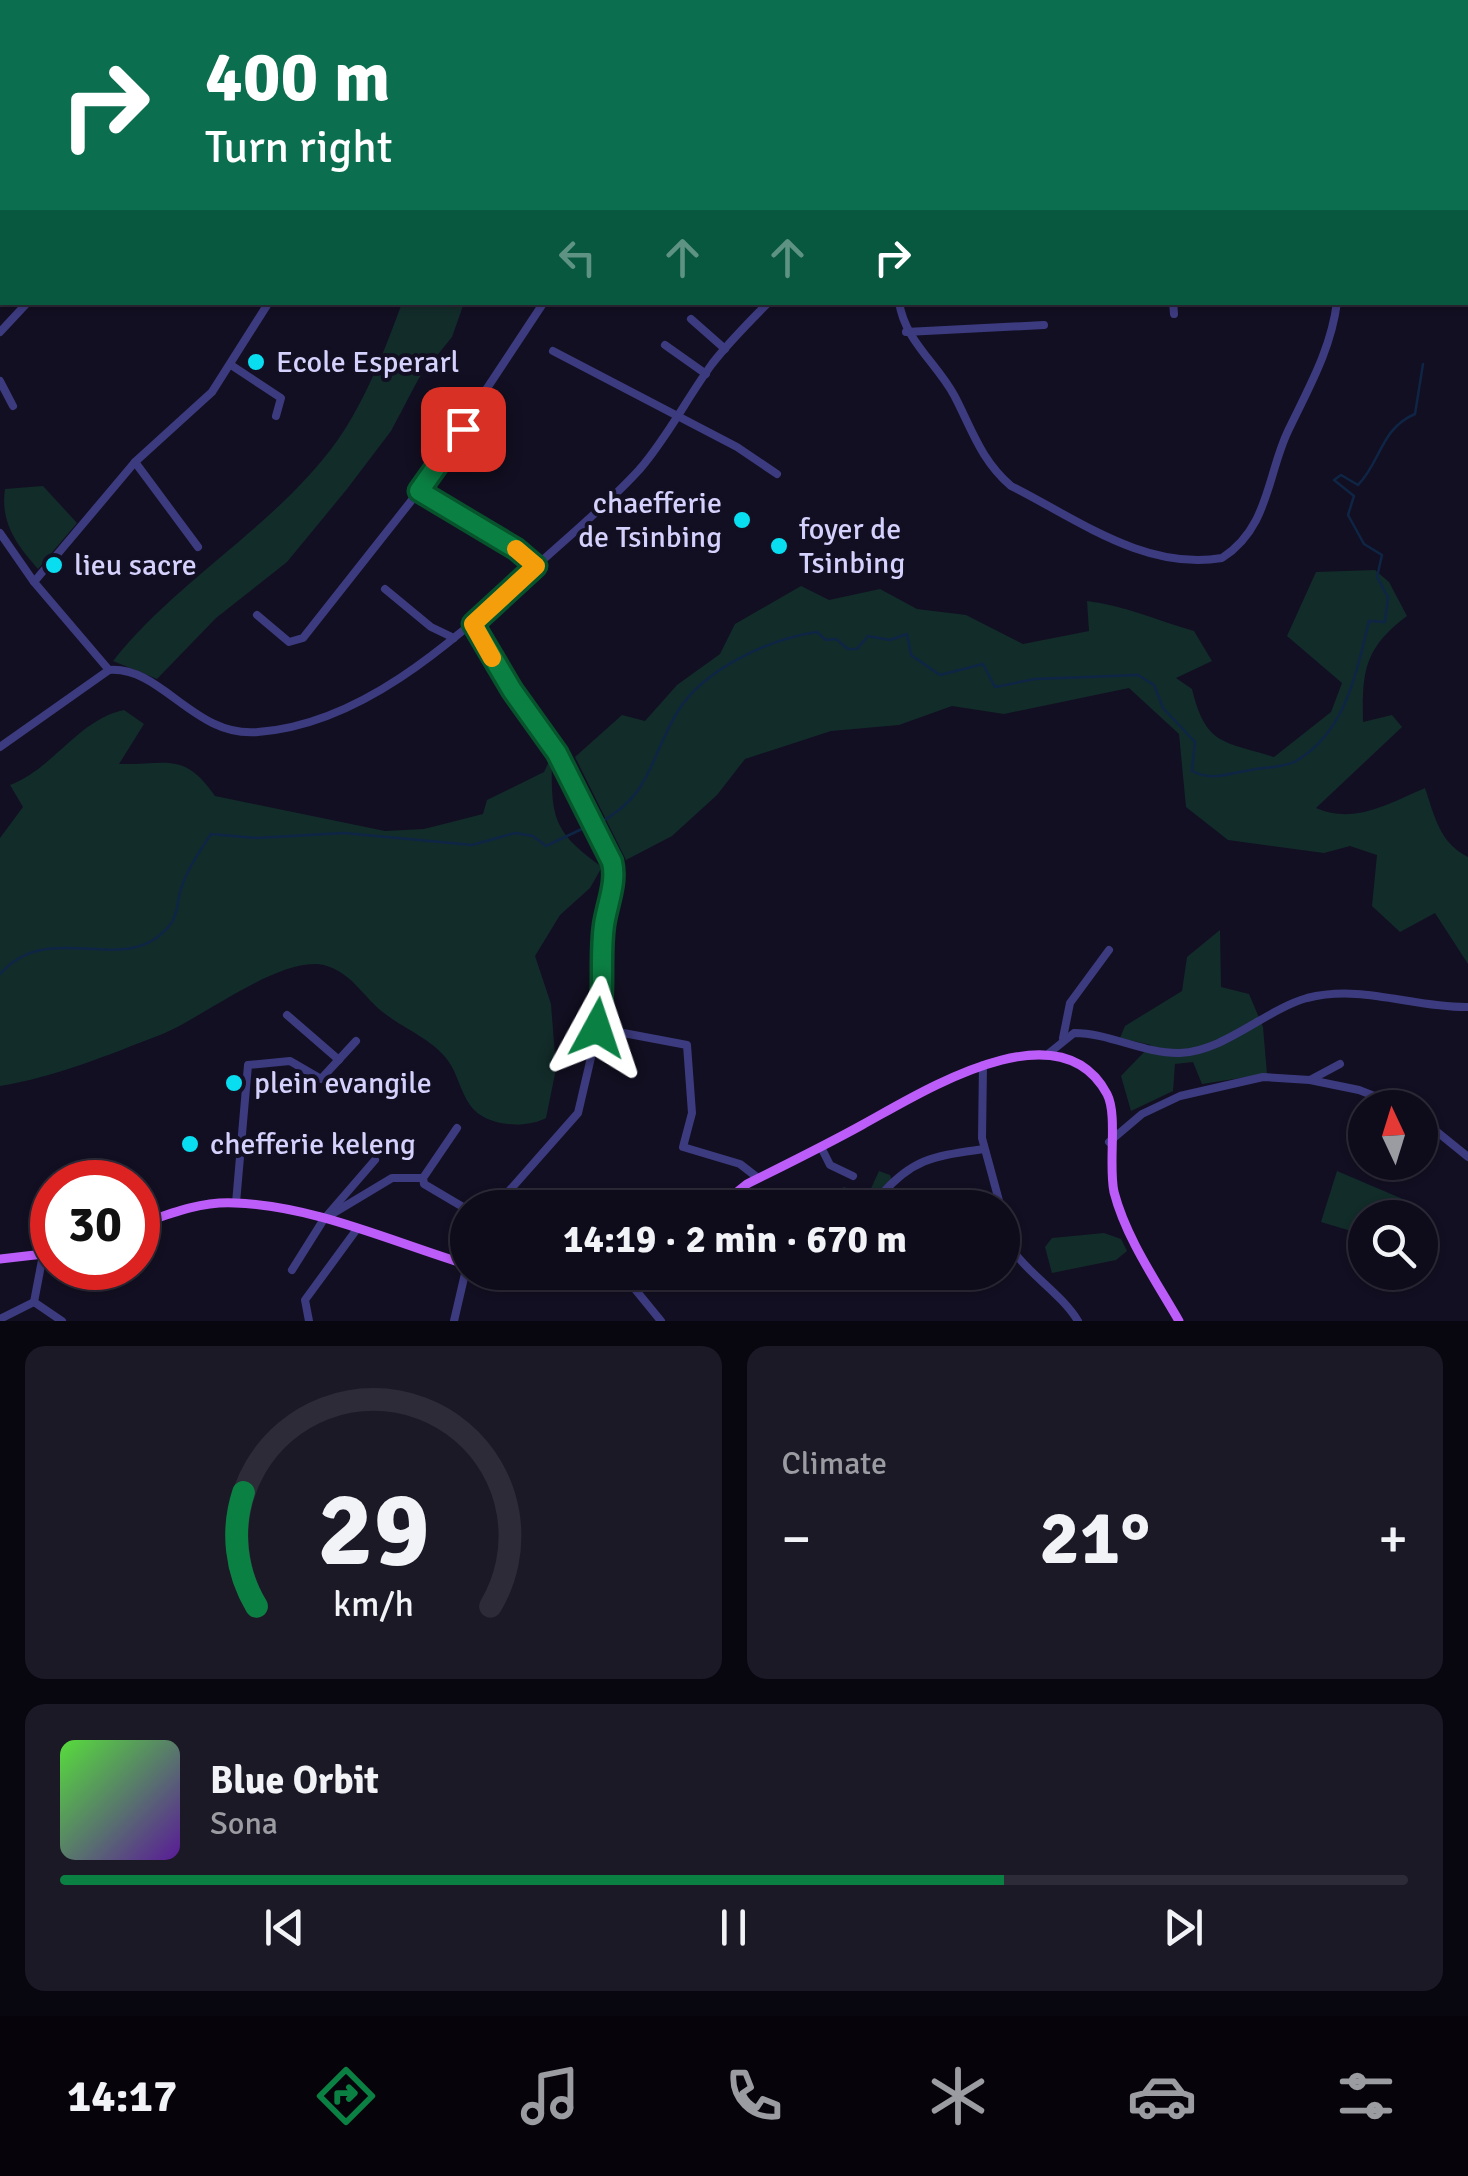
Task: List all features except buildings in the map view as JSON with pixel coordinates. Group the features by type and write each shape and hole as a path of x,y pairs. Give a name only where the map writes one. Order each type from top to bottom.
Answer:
{"main road":[{"path":"741,1190 931,1088 983,1066 1048,1054 1083,1068 1106,1093 1111,1104 1109,1142 1114,1190 1125,1222 1179,1321"},
{"path":"160,1218 198,1206 236,1203 324,1219 450,1260"},
{"path":"0,1260 30,1256"}],"street":[{"path":"0,332 25,305"},
{"path":"34,582 136,462 193,411 231,365 267,305"},
{"path":"257,616 289,642 303,638 419,491 542,305"},
{"path":"0,746 109,670 133,672 197,718 225,729 264,732 354,704 473,624 605,505 642,467 725,348 766,305"},
{"path":"901,305 906,332 954,394 983,457 1012,486 1140,552 1210,560 1222,558 1242,541 1266,502 1288,430 1319,372 1336,305"},
{"path":"1173,305 1174,314"},
{"path":"691,319 725,348"},
{"path":"906,332 1044,326"},
{"path":"665,345 706,374"},
{"path":"553,351 777,474"},
{"path":"231,365 281,398 276,416"},
{"path":"0,382 14,406"},
{"path":"136,462 198,547"},
{"path":"419,491 516,549 536,566"},
{"path":"0,532 34,582 109,670"},
{"path":"385,590 454,638"},
{"path":"473,624 512,690 557,753 615,874 604,927 603,1006 578,1113 510,1190"},
{"path":"1048,1054 1063,1038 1070,1003 1109,950"},
{"path":"1063,1038 1084,1033 1181,1053 1299,1001 1327,995 1364,993 1468,1007"},
{"path":"287,1015 339,1060"},
{"path":"597,1028 687,1045 692,1113 683,1148 740,1164 758,1178"},
{"path":"236,1203 248,1066 290,1061 318,1080 356,1042"},
{"path":"1310,1080 1340,1064"},
{"path":"983,1066 984,1149 996,1190"},
{"path":"1109,1142 1142,1114 1180,1096 1263,1077 1310,1080 1354,1090"},
{"path":"422,1178 457,1128"},
{"path":"1438,1133 1468,1157"},
{"path":"821,1147 830,1165 854,1176"},
{"path":"885,1190 904,1168 946,1154 984,1149"},
{"path":"292,1270 324,1219 374,1160"},
{"path":"324,1219 392,1178 422,1178"},
{"path":"422,1178 424,1184 450,1199"},
{"path":"309,1321 304,1300 358,1229"},
{"path":"1020,1258 1055,1288 1078,1321"},
{"path":"0,1319 34,1302 38,1290"},
{"path":"454,1321 461,1290"},
{"path":"635,1290 661,1321"},
{"path":"34,1302 62,1321"}],"green space":[{"path":"401,305 463,305 452,337 419,378 391,431 287,562 216,618 157,679 113,661 167,604 312,472 357,409"},
{"path":"43,486 77,523 38,569 12,533 4,501 5,489"},
{"path":"1375,570 1389,582 1407,616 1382,639 1368,662 1363,722 1392,715 1402,727 1316,808 1330,813 1358,813 1425,788 1444,836 1468,857 1468,964 1435,913 1400,932 1372,906 1377,855 1350,846 1324,853 1228,840 1186,807 1179,734 1129,688 1004,714 952,706 899,725 831,731 745,759 717,795 672,836 626,860 575,757 622,715 645,721 677,685 720,654 735,624 801,586 829,600 880,589 917,609 966,615 1023,644 1089,631 1087,601 1194,631 1212,661 1176,678 1192,689 1211,732 1230,744 1274,757 1331,712 1342,683 1287,636 1316,572"},
{"path":"124,710 144,724 119,764 184,766 215,796 385,831 424,829 483,814 487,800 544,772 552,755 552,793 558,820 573,843 602,867 590,888 560,915 535,956 551,1004 556,1069 546,1118 528,1124 506,1124 485,1118 467,1099 440,1051 384,1013 344,975 327,966 309,964 266,978 160,1035 61,1071 0,1086 0,838 23,807 10,785 40,768 93,723"},
{"path":"1220,930 1221,987 1249,994 1263,1027 1267,1074 1202,1084 1193,1062 1175,1064 1173,1091 1131,1111 1121,1076 1151,1045 1120,1038 1125,1026 1182,991 1187,957"},
{"path":"879,1171 890,1175 894,1187 891,1190 870,1190"},
{"path":"1337,1171 1348,1176 1348,1180 1358,1180 1405,1200 1348,1200 1348,1230 1321,1222"},
{"path":"1104,1233 1121,1239 1127,1251 1116,1260 1052,1273 1045,1247 1052,1238"}],"waterway":[{"path":"599,823 617,812 640,787 678,711 704,682 759,649 817,632 848,649 857,649 868,636 890,640 907,634 911,655 940,675 983,664 995,687 1035,679 1138,675 1154,685 1163,708 1195,742 1192,771 1221,776 1296,761 1313,749 1338,718 1353,681 1369,621 1385,622 1388,597 1377,577 1382,555 1364,544 1348,515 1354,496 1334,480 1341,475 1358,485 1395,428 1415,414 1423,364"},
{"path":"0,974 20,958 42,950 110,950 152,941 173,921 187,874 211,834 256,838 344,833 472,845 515,833 533,836 546,846 584,828"}],"slow traffic":[{"path":"492,658 473,624 536,566 516,549"}],"place":[{"name":"Ecole Esperarl","path":"256,362"},
{"name":"chaefferie de Tsinbing","path":"742,520"},
{"name":"foyer de Tsinbing","path":"779,546"},
{"name":"lieu sacre","path":"54,565"},
{"name":"plein evangile","path":"234,1083"},
{"name":"chefferie keleng","path":"190,1144"}],"route":[{"path":"463,429 419,491 516,549 536,566 473,624 494,663 557,753 596,837 612,862 615,874 604,927 603,1006 597,1028"}]}
